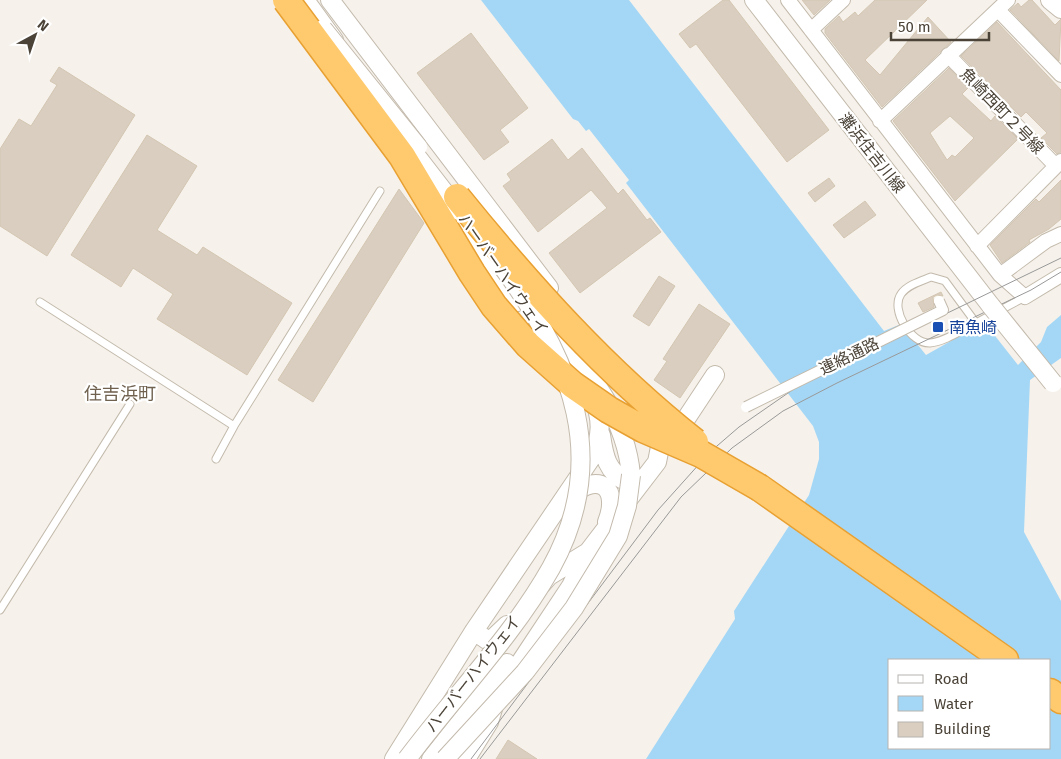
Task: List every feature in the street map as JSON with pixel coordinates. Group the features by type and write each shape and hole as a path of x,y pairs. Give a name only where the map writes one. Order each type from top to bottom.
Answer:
{"highway":[{"path":"288,0 402,156 472,273 494,306 538,355 573,385 626,420 701,454 760,488 1003,659"},
{"path":"451,192 545,300 639,394 671,423 703,448 1003,659"}],"street":[{"path":"280,0 585,386 597,408 604,455 612,472 627,482 645,479"},
{"name":"ハーバーハイウェイ","path":"288,0 408,145 521,295 546,334 564,372 580,431 577,491 568,530 551,567 514,622 406,759"},
{"name":"ハーバーハイウェイ","path":"299,0 523,284 562,350 584,411 587,430 587,472 575,532 567,552 547,588 509,642 416,759"},
{"path":"305,0 611,405 625,441 631,475 627,506 618,536 574,608 525,672 445,759"},
{"path":"330,0 650,422 660,440 657,462"},
{"name":"灘浜住吉川線","path":"754,0 990,306 1057,386"},
{"path":"788,0 1000,275 1026,297 1061,275"},
{"path":"811,30 843,0"},
{"path":"1050,0 1061,9"},
{"path":"880,120 1003,5 1061,75"},
{"name":"魚崎西町２号線","path":"948,55 1058,163"},
{"path":"342,79 451,192"},
{"path":"977,246 1058,163"},
{"path":"1000,275 1046,241 1061,234"},
{"name":"連絡通路","path":"746,406 944,310 939,301"},
{"path":"431,759 511,658 563,582 645,479 714,375"},
{"path":"394,759 474,631 592,457 599,439 600,429"},
{"path":"559,508 581,487 590,483 604,486 613,500 603,533"},
{"path":"474,631 487,640 495,638 550,576 588,552"},
{"path":"466,759 489,722 496,700 570,586 588,552"}],"lane":[{"path":"216,459 234,426 380,191"},
{"path":"976,323 945,282 931,277 906,288 900,296 898,304 900,316 917,340 928,343 936,342 976,323 1026,297"},
{"path":"40,302 234,426"},
{"path":"0,610 130,404"}],"water":[{"path":"481,0 629,0 884,331 901,324 926,355 981,324 989,333 992,332 1018,365 1041,342 1047,327 1061,315 1061,358 1030,380 1024,532 1061,601 1061,759 646,759 735,619 734,611 809,495 819,459 819,442 813,426 626,183 629,180 589,129 586,131 578,121 573,119"}],"building":[{"path":"723,0 729,0 829,130 787,162 696,44 690,48 679,34"},
{"path":"802,0 830,0 814,15"},
{"path":"875,0 927,0 865,60 880,75 928,17 951,42 882,107 825,33 825,29 839,16 843,22 855,12 858,16"},
{"path":"1029,0 1032,0 1055,25 1061,19 1059,61 1010,10 1018,3 1021,7"},
{"path":"997,22 1061,90 1061,152 1057,154 1041,138 1047,133 1026,112 1021,117 961,56"},
{"path":"471,33 528,108 500,130 509,142 484,160 417,73"},
{"path":"59,67 135,115 47,256 0,226 0,149 19,119 31,126 57,85 50,81"},
{"path":"949,68 968,88 962,94 991,121 995,116 1018,139 955,201 893,121","holes":["950,116 974,138 955,157 952,155 947,160 930,133"]},
{"path":"147,135 197,166 157,230 197,255 203,247 292,303 247,375 157,319 173,294 133,268 121,287 71,255"},
{"path":"552,139 568,160 582,148 618,194 623,189 647,220 650,218 661,232 580,293 549,253 607,208 591,190 538,232 503,186 511,180 507,174"},
{"path":"829,178 835,186 815,202 808,193"},
{"path":"1061,180 1061,219 1049,229 1029,240 1030,242 1002,263 990,245 1036,199 1039,202"},
{"path":"399,189 424,223 313,402 278,380"},
{"path":"865,201 876,215 844,238 833,225"},
{"path":"659,276 675,286 649,326 633,316"},
{"path":"941,292 943,296 937,295 933,297 934,307 923,312 918,303"},
{"path":"699,304 730,324 680,398 654,380 667,361 663,359"},
{"path":"508,740 537,759 496,759"}],"tram line":[{"path":"471,759 658,510 710,452 739,427 801,384 1061,258"},
{"path":"480,759 681,497 732,448 783,411 1031,290 1061,272"}],"place":[{"name":"南魚崎","path":"938,327"}],"district":[{"name":"住吉浜町","path":"120,394"}]}
